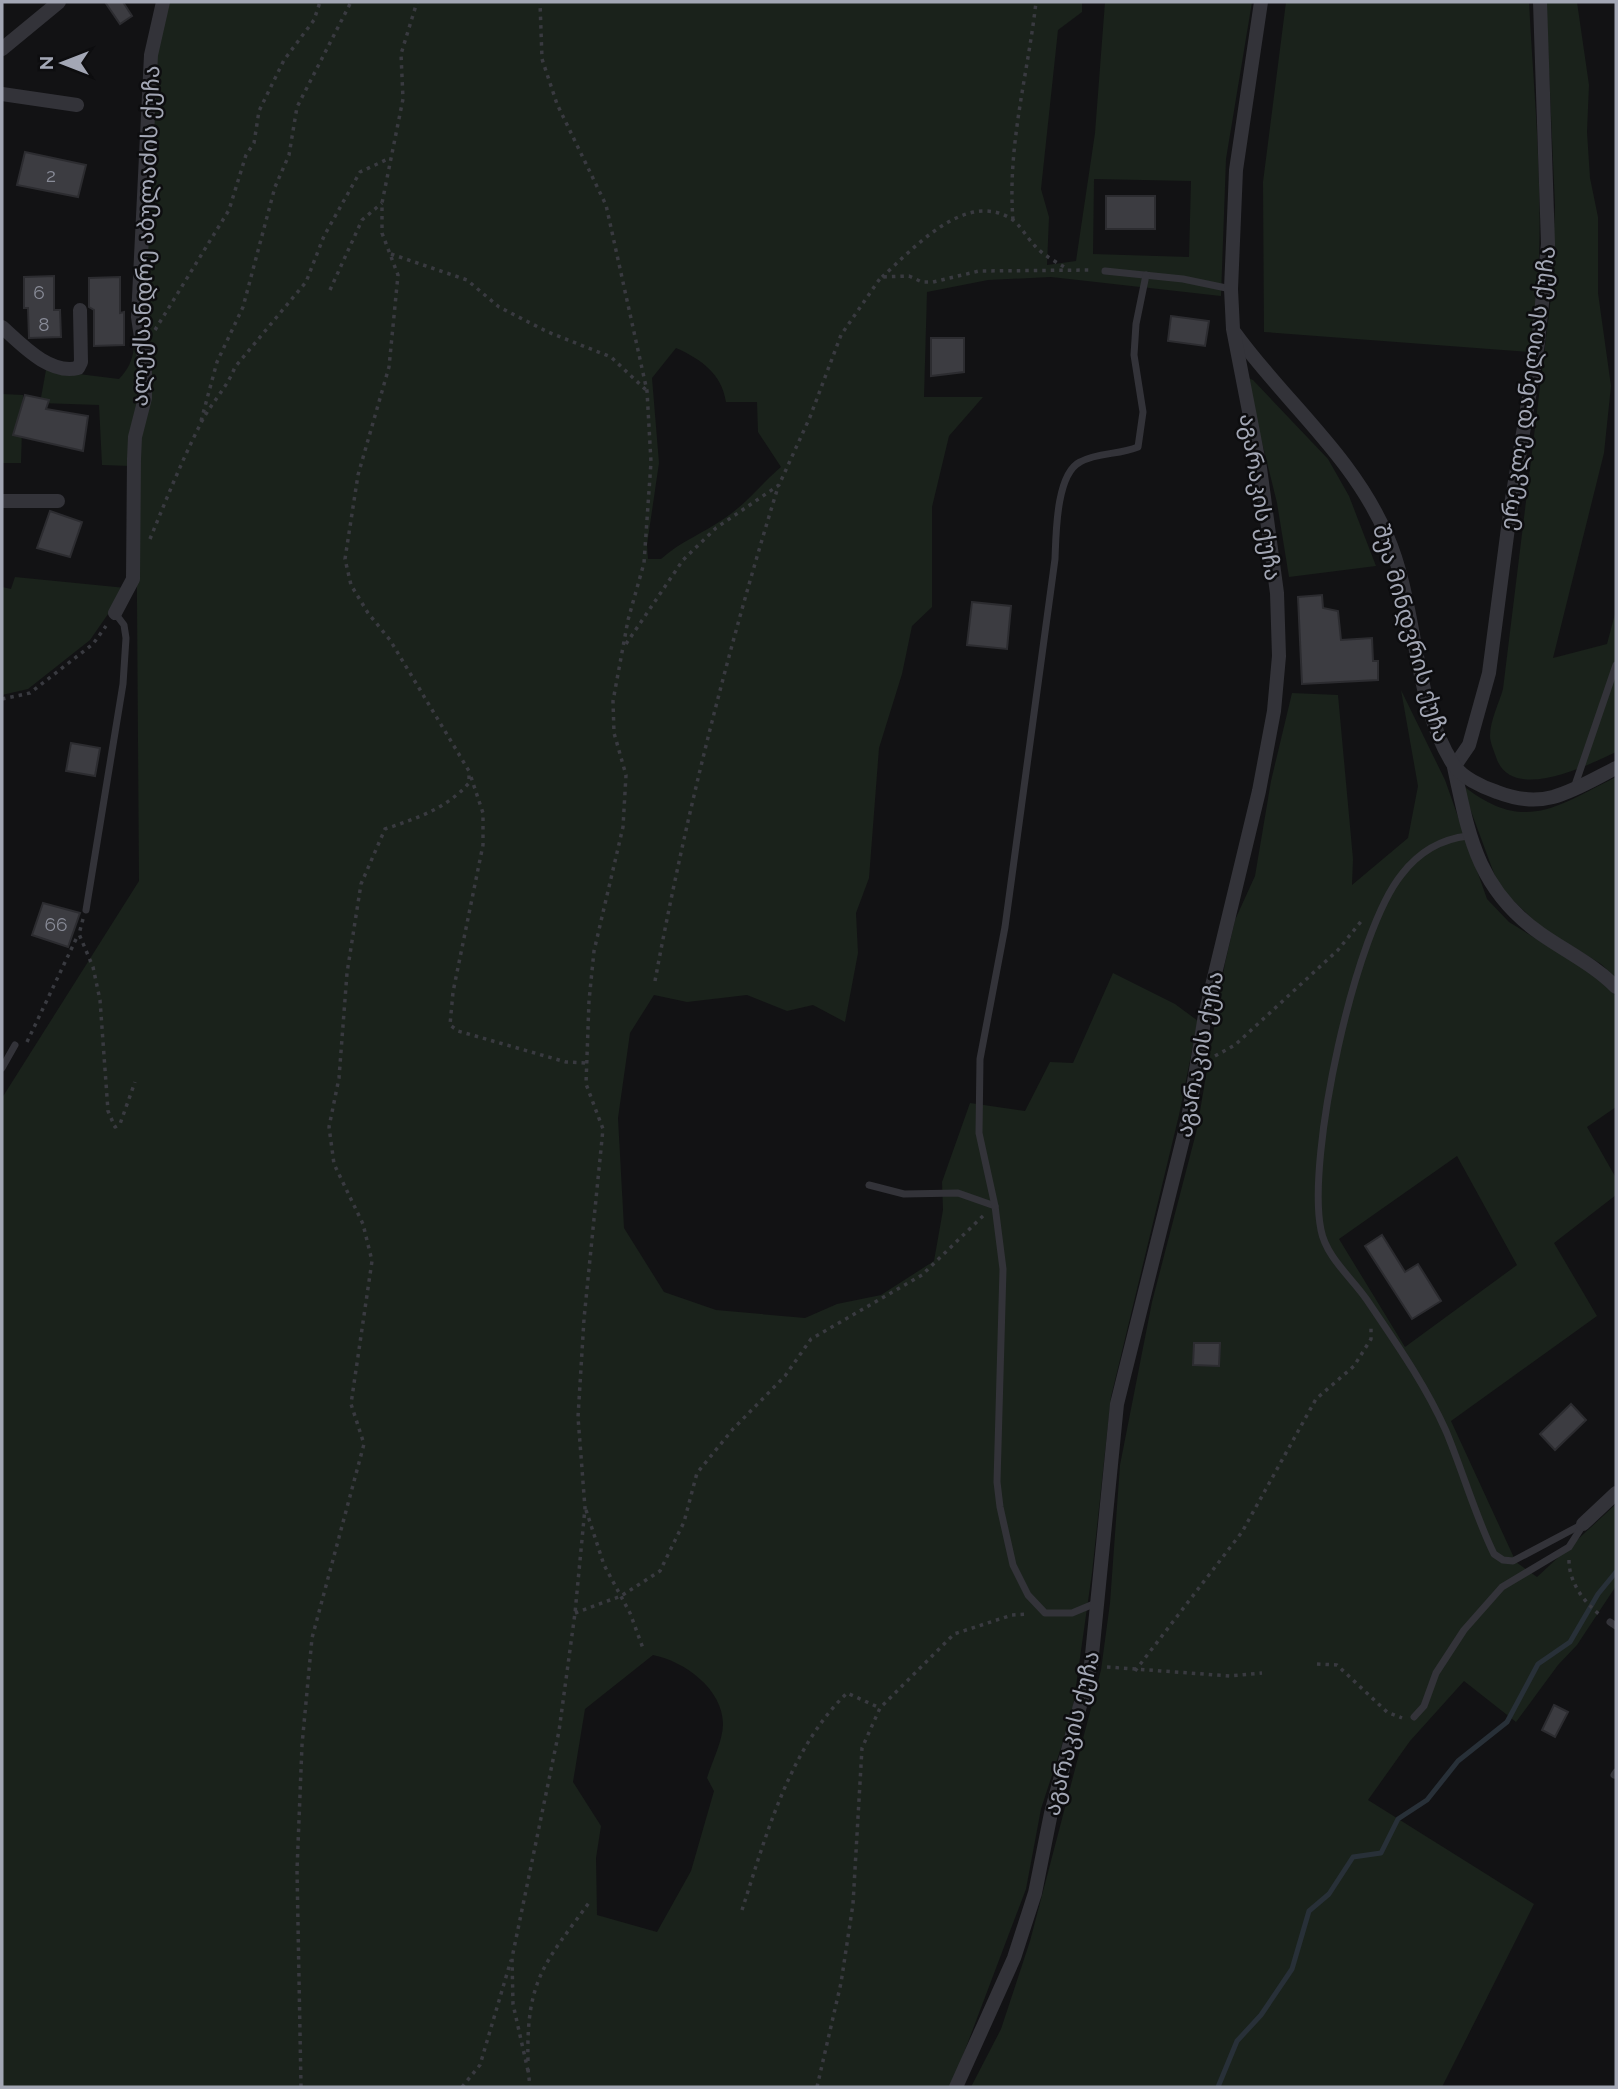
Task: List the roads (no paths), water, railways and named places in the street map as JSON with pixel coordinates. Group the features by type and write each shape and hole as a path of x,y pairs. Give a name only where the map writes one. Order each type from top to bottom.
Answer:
{"street":[{"path":"2,49 60,2"},
{"name":"ალექსანდრე აბულაძის ქუჩა","path":"115,613 133,579 135,437 145,398 143,349 138,317 150,55 163,2"},
{"name":"აგარაკის ქუჩა","path":"956,2087 1018,1945 1035,1893 1051,1813 1091,1665 1117,1404 1188,1119 1205,1015 1259,791 1274,711 1279,656 1277,593 1266,509 1233,329 1231,289 1237,158 1261,2"},
{"name":"ერეკლე დანელიას ქუჩა","path":"1454,767 1469,745 1489,673 1511,505 1538,343 1548,244 1540,2"},
{"path":"2,94 77,105"},
{"path":"2,327 29,351 70,370 78,368 81,362 80,310"},
{"name":"შუა მინდვრის ქუჩა","path":"1233,329 1261,369 1335,450 1362,487 1388,537 1436,731 1454,767 1482,787 1517,800 1552,797 1616,768"},
{"path":"2,501 58,501"},
{"path":"1454,767 1468,836 1498,896 1539,933 1594,967 1616,987"},
{"path":"1583,1524 1616,1493"}],"lane":[{"path":"1105,271 1231,289"},
{"path":"1098,1602 1072,1613 1045,1613 1028,1595 1013,1565 1000,1507 997,1482 1003,1269 995,1206 979,1133 980,1059 1007,914 1055,559 1057,515 1067,475 1078,462 1138,447 1143,412 1133,355 1146,275"},
{"path":"86,911 122,684 126,638 124,625 115,613"},
{"path":"1574,789 1616,665"},
{"path":"1468,836 1440,842 1420,855 1400,876 1375,926 1343,1018 1337,1048 1317,1176 1321,1229 1332,1255 1414,1369 1445,1430 1494,1554 1503,1560 1513,1561 1583,1524"},
{"path":"2,1068 15,1045"},
{"path":"869,1185 904,1194 958,1193 995,1206"},
{"path":"1414,1717 1424,1706 1436,1673 1464,1630 1502,1587 1569,1547 1583,1524"}],"waterway":[{"path":"1218,2087 1237,2041 1261,2015 1292,1969 1309,1911 1329,1894 1353,1857 1381,1853 1398,1819 1427,1800 1458,1761 1507,1722 1538,1664 1570,1642 1598,1594 1616,1572"}]}
